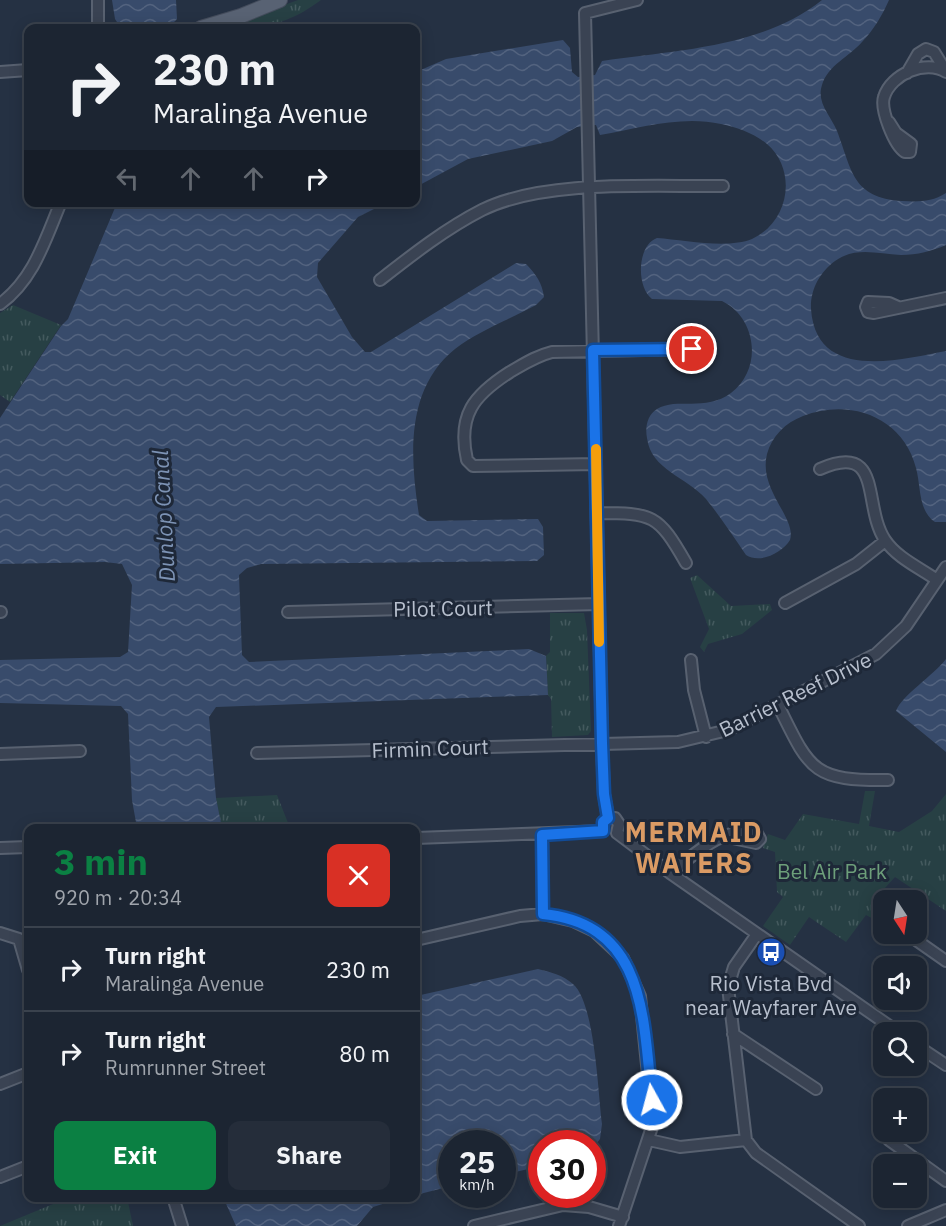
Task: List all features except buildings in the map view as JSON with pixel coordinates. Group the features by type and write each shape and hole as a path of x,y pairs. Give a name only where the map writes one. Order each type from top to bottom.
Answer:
{"main road":[{"path":"214,24 280,0"}],"street":[{"path":"98,0 98,24"},
{"path":"584,0 602,743 604,794 608,818"},
{"path":"585,13 637,0"},
{"path":"889,122 883,105 884,96 907,73 920,52 926,49 934,52 946,71"},
{"path":"920,52 918,61 924,66 946,71"},
{"path":"907,73 924,66"},
{"path":"0,72 24,70"},
{"path":"380,280 431,241 483,210 509,200 567,189 723,186"},
{"path":"0,304 15,292 30,274 59,207"},
{"path":"898,307 946,298"},
{"path":"596,464 474,466 467,460 465,433 472,405 492,384 543,354 593,350 692,349"},
{"path":"820,469 840,460 855,462 866,472 877,524 885,541 898,554 937,580"},
{"path":"597,513 635,513 650,518 665,528 686,563"},
{"path":"785,603 856,564 885,541"},
{"name":"Barrier Reef Drive","path":"602,743 678,742 706,737 728,730 855,667 885,648 906,626 946,567"},
{"name":"Pilot Court","path":"288,612 599,604"},
{"path":"691,660 694,690 706,737"},
{"path":"778,705 801,753 814,768 830,776 853,781 888,780"},
{"name":"Firmin Court","path":"257,753 602,743"},
{"path":"0,754 80,751"},
{"path":"603,831 603,822 608,818 615,818 619,824 617,832"},
{"path":"420,838 603,831 609,835 617,832"},
{"path":"617,832 670,873 884,1022"},
{"path":"542,835 543,914"},
{"path":"670,873 723,836"},
{"path":"0,848 24,847"},
{"path":"420,939 520,916 543,914 573,921 594,931 623,958 640,996 653,1124 621,1221 590,1207 562,1205 474,1226"},
{"path":"0,933 19,939 24,956"},
{"path":"757,934 729,979 728,997 746,1140 756,1153 859,1226"},
{"path":"922,944 946,961"},
{"path":"733,1034 816,1089"},
{"path":"927,1052 946,1065"},
{"path":"0,1084 24,1075"},
{"path":"649,1140 681,1147 746,1140"},
{"path":"892,1142 946,1181"},
{"path":"0,1177 24,1168"},
{"path":"175,1202 182,1226"},
{"path":"908,1226 946,1210"}],"green space":[{"path":"298,0 321,0 297,15 274,24 232,24"},
{"path":"13,305 61,325 10,402 0,395 0,313"},
{"path":"697,575 731,606 770,604 772,610 742,634 708,644 704,652 700,647 709,629 690,578"},
{"path":"550,613 584,613 587,630 591,731 588,735 552,737 551,699 548,695 546,656 550,652"},
{"name":"Bel Air Park","path":"865,791 875,791 869,826 899,832 932,811 946,794 946,911 927,898 927,890 914,890 895,877 883,890 873,890 873,919 866,915 846,942 809,917 790,945 763,926 783,897 777,892 775,852 763,848 768,834 785,840 803,814 859,824"},
{"path":"277,795 288,824 221,824 216,798"},
{"path":"58,1202 128,1202 133,1226 0,1226"}],"water":[{"path":"112,0 176,0 177,19 172,24 118,24 115,19"},
{"path":"822,0 889,0 866,38 829,72 822,85 821,98 856,180 863,188 885,199 902,201 925,201 946,193 946,245 907,255 859,252 843,256 821,276 814,288 811,309 816,332 828,348 844,357 863,361 884,361 946,351 946,522 935,522 926,511 921,498 916,468 909,450 887,424 856,411 839,409 821,411 790,422 780,431 769,447 766,467 768,480 791,531 790,540 782,549 770,556 758,558 746,555 698,491 662,466 650,449 646,434 649,418 657,409 673,404 711,402 721,399 741,383 748,371 751,358 752,344 749,331 743,319 734,309 722,301 652,299 643,285 641,267 646,249 650,242 657,238 731,243 752,239 765,231 781,209 785,195 786,181 777,155 757,137 721,124 676,122 600,135 596,125 577,127 552,141 468,159 420,185 420,70 446,59 563,40 570,48 572,72 578,77 595,75 602,61 717,44 773,28 798,16"},
{"name":"Dunlop Canal","path":"115,207 378,207 358,217 318,263 317,277 352,337 365,352 371,352 516,263 526,264 536,275 544,297 536,305 464,343 439,365 427,384 419,404 413,448 414,471 419,515 427,521 538,519 543,527 544,555 537,561 261,564 247,568 239,575 242,655 249,662 529,649 546,656 548,695 216,707 209,717 216,798 221,824 136,824 132,800 128,714 121,706 0,703 0,660 120,657 128,652 132,585 122,564 105,562 0,564 0,418 61,326 68,319"},
{"path":"946,659 946,752 896,711 899,705"},
{"path":"538,969 569,981 580,994 591,1028 601,1130 528,1130 528,1169 516,1172 516,1130 438,1130 438,1189 420,1194 420,995"},
{"path":"225,1202 389,1202 373,1207 357,1226 236,1226"}],"slow traffic":[{"path":"596,449 599,642"}],"place":[{"name":"Rio Vista Bvd near Wayfarer Ave","path":"771,952"}],"district":[{"name":"MERMAID WATERS","path":"694,846"}],"route":[{"path":"652,1100 640,996 623,958 594,931 573,921 543,914 542,835 603,831 603,822 608,818 604,794 602,743 593,350 692,349"}]}
